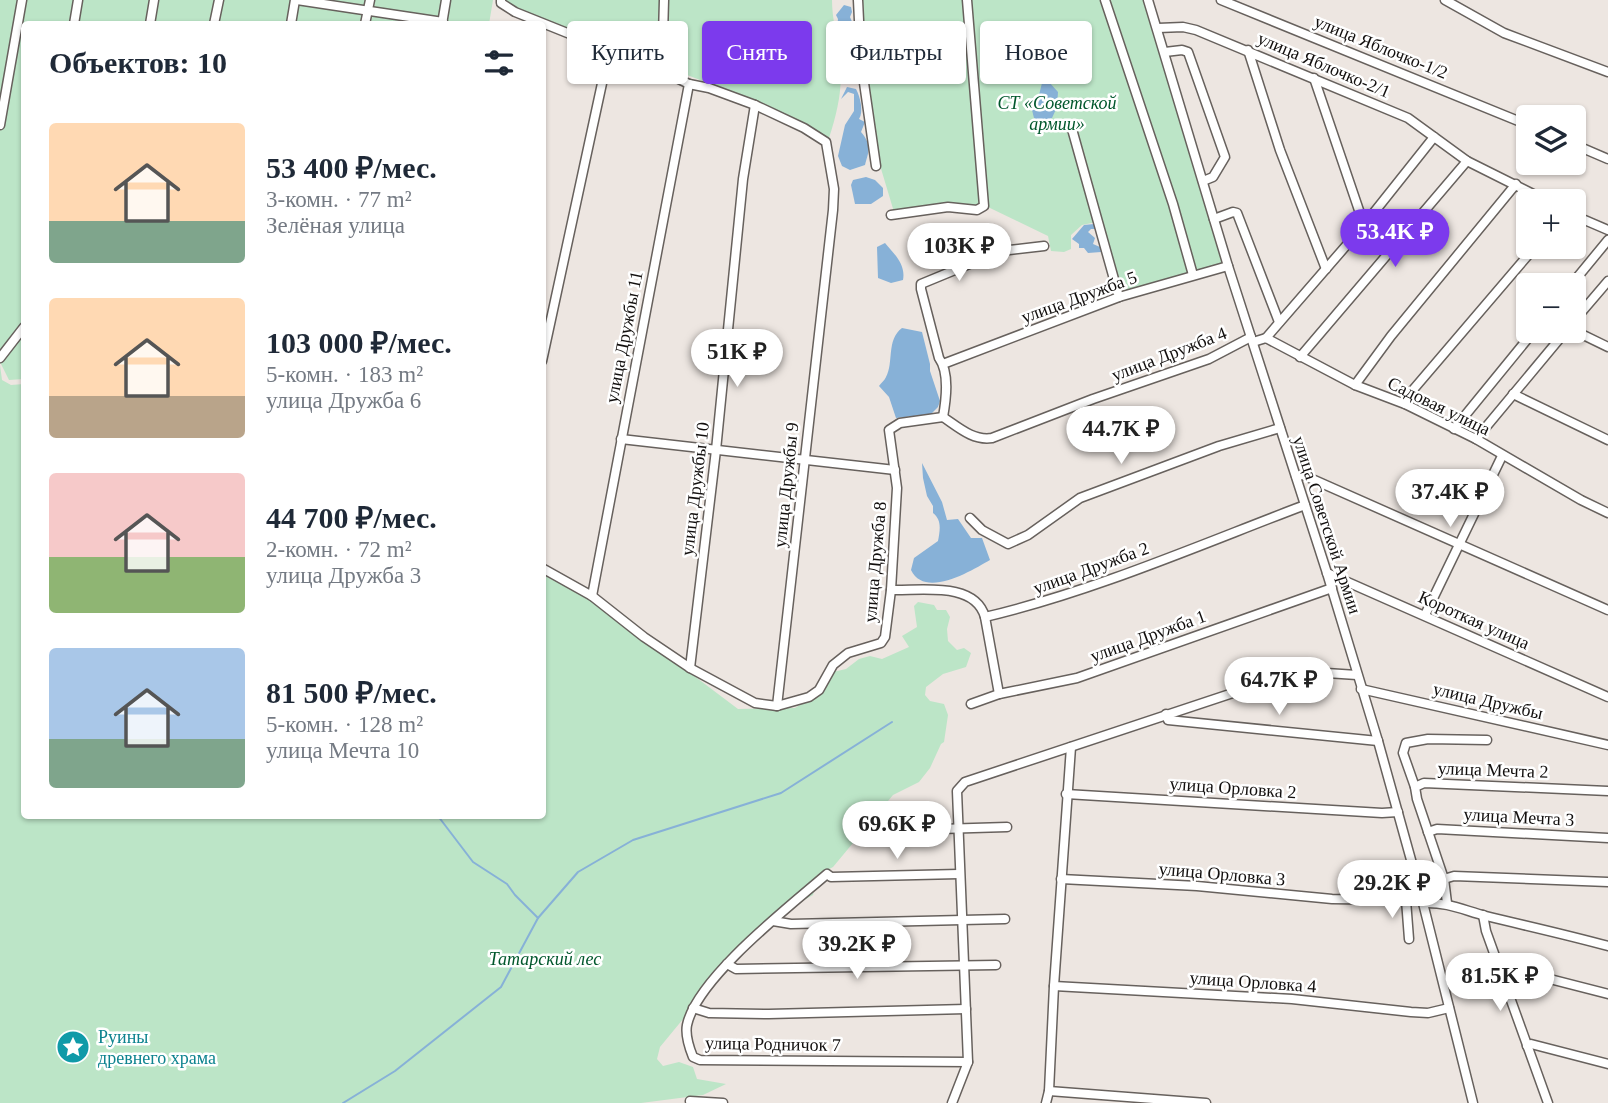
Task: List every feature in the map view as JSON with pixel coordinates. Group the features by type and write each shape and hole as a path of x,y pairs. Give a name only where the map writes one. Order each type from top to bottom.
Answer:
{"street":[{"path":"0,125 22,0"},
{"path":"74,21 78,0"},
{"path":"151,21 155,0"},
{"path":"215,21 219,0"},
{"path":"291,21 296,0 431,21"},
{"path":"366,21 370,0"},
{"path":"442,21 446,0"},
{"path":"663,21 664,0"},
{"path":"858,0 861,62 876,166"},
{"path":"891,215 948,207 978,210 984,206 967,0"},
{"path":"1105,0 1173,204 1193,275"},
{"name":"улица Советской Армии","path":"1149,0 1228,266 1332,587 1378,741 1422,899 1473,1103"},
{"name":"улица Яблочко-1/2","path":"1221,0 1516,120"},
{"path":"1445,0 1504,33 1608,72"},
{"path":"501,2 534,21"},
{"path":"546,26 567,35"},
{"name":"улица Яблочко-2/1","path":"1158,28 1183,27 1196,30 1408,118 1466,162 1525,189"},
{"path":"1248,50 1280,150 1326,269"},
{"path":"1165,52 1188,52 1225,157 1213,177 1203,181"},
{"path":"1314,78 1364,225"},
{"path":"546,342 602,84"},
{"path":"689,85 709,88 755,105"},
{"name":"улица Дружбы 11","path":"592,596 689,85"},
{"name":"улица Дружбы 9","path":"755,105 804,128 825,142 834,189 777,706"},
{"name":"улица Дружбы 10","path":"690,668 716,450 743,179 755,105"},
{"path":"1072,129 1119,297"},
{"path":"1252,340 1266,338 1364,225 1434,137"},
{"path":"1586,150 1608,159"},
{"path":"1300,357 1466,162"},
{"path":"1355,385 1399,326 1516,184"},
{"path":"1214,219 1237,213 1279,322"},
{"path":"1586,221 1608,230"},
{"path":"1582,273 1608,240"},
{"path":"943,417 946,394 943,364 920,289 921,284 1001,251 1044,246"},
{"path":"1405,404 1412,391 1525,259"},
{"name":"улица Дружба 5","path":"943,364 1119,297 1228,266"},
{"path":"1586,307 1608,281"},
{"path":"0,358 21,331"},
{"path":"1586,336 1608,347"},
{"name":"Садовая улица","path":"1266,338 1355,385 1405,404 1476,439 1580,500 1608,513"},
{"name":"улица Дружба 4","path":"943,417 981,440 992,438 1209,359 1252,340"},
{"path":"1454,429 1524,343"},
{"path":"1476,439 1556,343"},
{"path":"1513,394 1608,440"},
{"name":"улица Дружба 8","path":"777,706 809,697 818,690 833,665 848,653 881,643 885,637 891,590 897,488 889,430 900,423 943,417"},
{"path":"970,518 982,530 1007,544 1028,535 1080,498 1219,446 1280,428"},
{"path":"621,439 895,470"},
{"path":"1425,615 1502,456"},
{"path":"1296,476 1303,475 1608,610"},
{"name":"улица Дружба 2","path":"985,617 1027,607 1305,505"},
{"path":"546,570 592,596 643,637 690,668 755,703 777,706"},
{"name":"Короткая улица","path":"1327,573 1608,696"},
{"name":"улица Дружба 1","path":"971,704 999,694 1077,678 1332,587"},
{"path":"891,590 961,592 975,599 983,608 999,694"},
{"path":"952,1103 968,1062 957,791 965,782 1275,679 1311,672 1357,675"},
{"name":"улица Дружбы","path":"1362,689 1608,745"},
{"path":"1166,714 1168,720 1378,741"},
{"path":"1415,787 1404,753 1406,743 1428,739 1487,740"},
{"path":"1046,1103 1049,1091 1071,747"},
{"name":"улица Мечта 2","path":"1447,903 1444,879 1416,799 1415,787 1424,783 1608,791"},
{"name":"улица Орловка 2","path":"1066,794 1398,812"},
{"path":"873,831 1007,827"},
{"name":"улица Мечта 3","path":"1428,832 1437,829 1608,838"},
{"name":"улица Родничок 7","path":"960,874 831,877 827,874 727,964 693,1008 686,1027 693,1057 700,1060 968,1062"},
{"path":"1444,879 1454,876 1608,882"},
{"name":"улица Орловка 3","path":"1061,879 1197,886 1332,900 1422,899 1447,903 1483,915 1553,930 1608,946"},
{"path":"1406,900 1409,939"},
{"path":"1483,915 1486,931 1548,1103"},
{"path":"773,921 791,924 1005,919"},
{"path":"727,964 736,969 996,965"},
{"path":"1499,968 1608,994"},
{"name":"улица Орловка 4","path":"1054,986 1292,999 1428,1013 1449,1008"},
{"path":"693,1008 709,1013 769,1014 966,1009"},
{"path":"1527,1046 1531,1044 1560,1050 1608,1064"},
{"path":"1049,1091 1206,1103"},
{"path":"690,1101 723,1103"}],"green space":[{"path":"0,0 493,0 490,21 21,21 21,379 9,380 0,362"},
{"path":"505,0 832,0 834,21 826,21 826,84 840,84 829,138 749,99 710,84 812,84 812,21 702,21 702,81 688,75 688,21 567,21 567,28 517,9"},
{"name":"СТ «Советской армии»","path":"863,0 1144,0 1224,265 1126,291 1122,287 1101,221 1082,225 1071,235 1071,249 1064,252 1051,251 1048,236 990,208 949,204 894,212 879,162 869,84 966,84 966,21 864,21"},
{"name":"Татарский лес","path":"0,365 2,380 11,385 21,384 21,819 546,819 546,576 592,599 738,709 795,708 820,692 833,672 846,669 859,659 870,656 882,659 909,647 902,636 917,627 914,606 918,602 934,605 937,610 946,610 950,617 948,641 957,650 964,648 971,653 966,667 943,674 926,687 925,695 930,701 944,704 948,715 944,742 919,782 893,795 833,867 818,875 813,895 774,917 719,966 688,1013 660,1047 657,1059 663,1066 679,1062 693,1067 697,1079 726,1084 703,1095 641,1103 0,1103"}],"water":[{"path":"844,5 851,7 852,21 838,21 836,15"},
{"path":"1042,84 1051,84 1058,92 1057,107 1052,118 1042,122 1034,118 1031,106 1037,103"},
{"path":"847,87 856,89 859,96 859,119 865,122 861,132 869,148 865,165 850,170 842,166 838,156 845,125 854,111 854,94 848,92 841,99"},
{"path":"866,177 875,180 883,188 883,196 871,204 855,204 851,185 853,180"},
{"path":"1094,224 1097,229 1088,232 1095,238 1093,244 1100,247 1101,252 1088,253 1084,248 1079,248 1079,244 1072,239 1084,225"},
{"path":"885,243 901,264 903,280 891,283 878,278 877,247"},
{"path":"902,328 922,332 930,371 940,401 931,414 896,418 889,397 879,386 888,371 894,339"},
{"path":"922,463 942,502 947,520 958,519 971,538 982,538 990,560 949,580 927,582 918,578 911,570 914,558 938,541 939,533 939,522 927,496"}],"waterway":[{"path":"538,918 578,872 633,840 781,793 892,722"},
{"path":"343,1103 395,1071 501,987 538,918 507,884 473,862 440,819"}],"place":[{"name":"Руины древнего храма","path":"73,1047"}]}
